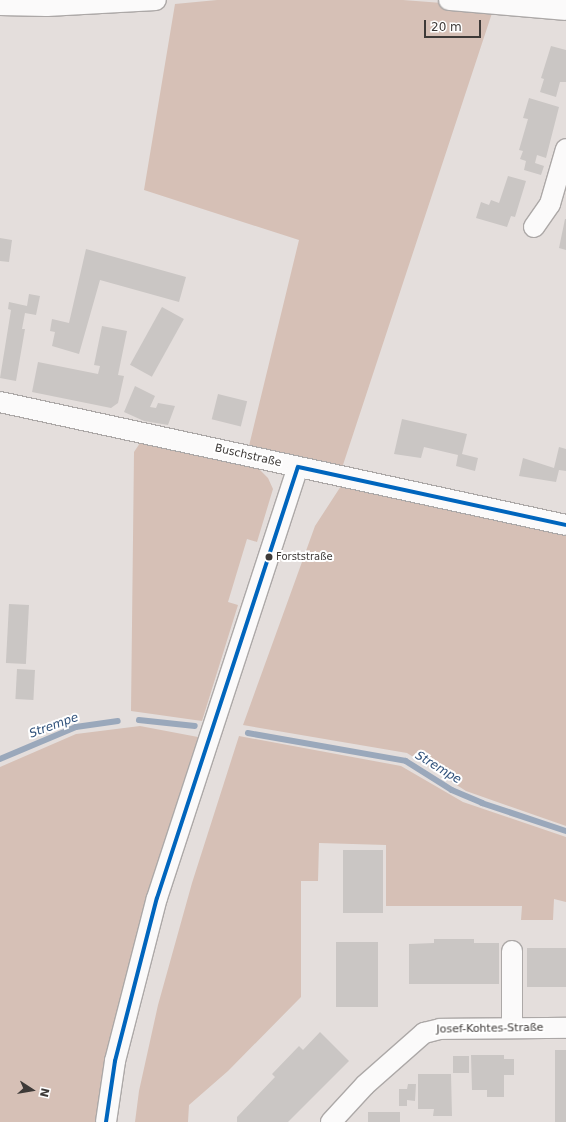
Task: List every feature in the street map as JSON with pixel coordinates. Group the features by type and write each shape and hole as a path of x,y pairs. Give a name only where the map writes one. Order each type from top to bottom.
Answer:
{"street":[{"path":"0,5 47,6 156,0"},
{"path":"449,0 566,10"},
{"path":"534,227 550,204 566,149"},
{"name":"Buschstraße","path":"0,402 566,525"},
{"path":"106,1122 115,1061 157,898 298,467"},
{"path":"512,952 512,1027"},
{"name":"Josef-Kohtes-Straße","path":"331,1122 365,1085 424,1033 440,1029 512,1027 566,1028"}],"shaded area":[{"path":"217,0 403,0 494,7 341,471 248,450 299,240 144,190 175,4"},
{"path":"140,443 148,443 258,468 268,478 273,489 257,542 247,539 228,602 238,605 202,721 131,711 134,452"},
{"path":"341,486 566,535 566,826 466,791 407,753 243,725 315,526"},
{"path":"140,726 198,737 148,891 107,1055 95,1122 0,1122 0,767 76,734"},
{"path":"239,736 401,766 463,802 566,837 566,902 554,899 553,920 521,920 522,906 386,906 386,845 319,843 318,881 301,881 301,997 228,1071 189,1105 188,1122 135,1122 139,1091 158,1005 192,883"}],"building":[{"path":"551,46 566,50 566,82 560,82 556,97 540,92 544,79 541,78"},
{"path":"529,98 559,107 546,158 537,155 535,163 544,166 541,175 524,170 526,161 520,159 523,151 519,150 528,119 523,118"},
{"path":"508,176 526,181 515,217 511,216 507,227 476,218 481,202 489,205 491,200 499,203"},
{"path":"566,219 566,250 559,248"},
{"path":"0,238 12,240 9,262 0,261"},
{"path":"86,249 186,277 179,302 100,280 79,354 52,346 55,332 50,331 52,319 69,323"},
{"path":"29,294 40,296 36,315 25,313 22,329 25,329 16,381 0,378 11,310 8,309 9,302 27,306"},
{"path":"162,307 184,319 152,377 130,365"},
{"path":"102,326 127,331 118,375 124,376 118,403 111,408 32,392 38,362 98,374 100,366 94,365"},
{"path":"135,386 155,396 150,407 156,408 158,403 175,406 168,425 144,421 124,412"},
{"path":"218,394 247,401 241,426 212,419"},
{"path":"402,419 467,434 462,454 478,458 475,471 456,466 458,455 424,447 421,458 394,454"},
{"path":"559,447 566,449 566,471 559,470 556,482 519,476 523,458 554,468"},
{"path":"9,604 29,605 26,664 6,663"},
{"path":"17,669 35,670 33,700 15,699"},
{"path":"343,850 383,850 383,913 343,913"},
{"path":"434,939 474,939 474,943 499,943 499,984 409,984 409,944 434,943"},
{"path":"336,942 378,942 378,1007 336,1007"},
{"path":"527,948 566,948 566,987 527,987"},
{"path":"320,1032 349,1061 288,1122 237,1122 237,1117 275,1077 272,1074 299,1046 303,1050"},
{"path":"555,1050 566,1050 566,1122 555,1122"},
{"path":"471,1055 504,1055 504,1059 514,1059 514,1075 504,1075 504,1097 487,1097 487,1090 472,1090"},
{"path":"453,1056 469,1056 469,1073 453,1073"},
{"path":"418,1074 451,1074 452,1116 433,1116 434,1109 418,1109"},
{"path":"408,1084 416,1084 415,1101 407,1100 407,1106 399,1106 399,1089 407,1089"},
{"path":"368,1112 400,1112 400,1122 368,1122"}],"waterway":[{"name":"Strempe","path":"139,720 195,726"},
{"name":"Strempe","path":"0,759 76,727 118,721"},
{"name":"Strempe","path":"248,733 406,761 452,790 482,803 566,831"}],"transit line":[{"path":"298,467 566,525"},
{"path":"106,1122 115,1061 157,898 298,467"}],"place":[{"name":"Forststraße","path":"269,557"}]}
